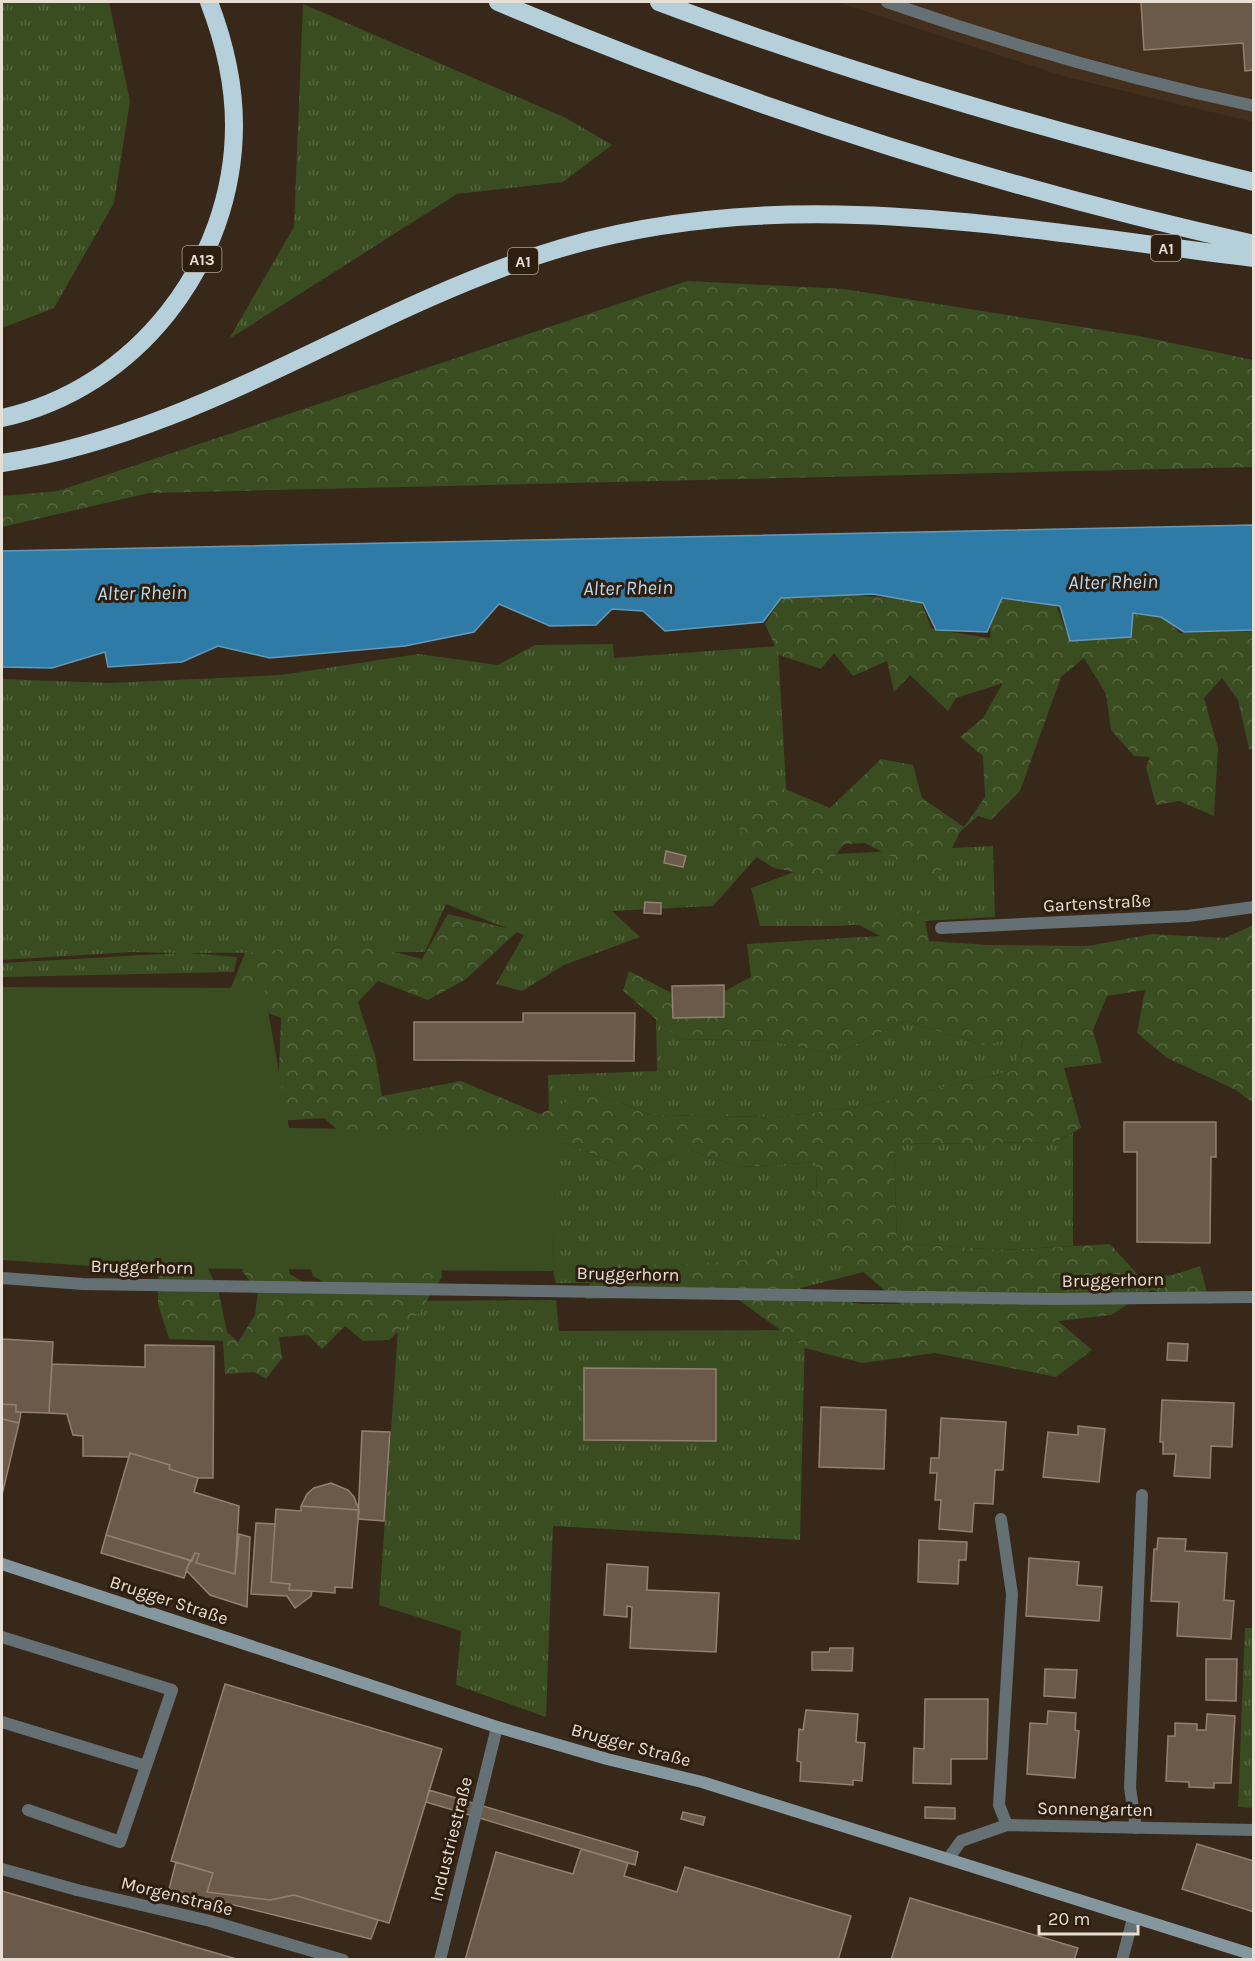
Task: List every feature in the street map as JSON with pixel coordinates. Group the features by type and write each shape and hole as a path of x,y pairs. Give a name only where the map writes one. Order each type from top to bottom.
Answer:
{"highway":[{"name":"A13","path":"2,418 31,411 70,395 122,361 146,339 179,300 201,262 225,198 233,154 234,125 229,66 209,2"},
{"name":"A1","path":"498,2 692,80 902,149 1041,192 1254,244"},
{"path":"659,2 835,65 982,111 1254,182"},
{"name":"A1","path":"2,463 60,453 135,430 249,384 469,281 577,244 657,226 743,215 837,213 942,220 1254,258"}],"main road":[{"name":"Brugger Straße","path":"2,1564 497,1726 607,1759 702,1782 1254,1955"}],"street":[{"path":"887,2 964,29 1148,83 1254,106"},
{"name":"Gartenstraße","path":"941,928 1188,916 1254,907"},
{"name":"Bruggerhorn","path":"2,1278 83,1284 1056,1299 1254,1297"},
{"path":"1136,1828 1130,1788 1142,1496"},
{"path":"1000,1519 1012,1594 999,1805 1007,1825"},
{"path":"2,1638 172,1690 120,1842 28,1810"},
{"path":"2,1722 146,1766"},
{"name":"Industriestraße","path":"440,1959 497,1726"},
{"name":"Sonnengarten","path":"948,1859 961,1841 1007,1825 1254,1830"},
{"name":"Morgenstraße","path":"2,1869 77,1890 210,1921 343,1959"},
{"path":"1122,1959 1133,1918"}],"shaded area":[{"path":"837,2 1253,2 1253,122 1066,77"}],"green space":[{"path":"2,2 109,2 130,101 114,203 54,308 2,328"},
{"path":"303,4 566,118 612,145 563,182 457,194 229,339 294,227"},
{"path":"687,281 844,289 1139,336 1253,360 1253,467 149,493 2,527 2,496 58,491"},
{"path":"784,594 854,595 920,600 932,629 990,638 992,597 1054,600 1070,641 1131,637 1130,610 1154,607 1180,633 1253,631 1253,750 1249,749 1238,700 1222,678 1204,698 1218,748 1214,816 1179,801 1156,805 1146,767 1150,757 1134,756 1111,730 1106,694 1084,658 1061,677 1020,791 991,820 978,816 960,832 938,876 903,863 865,843 844,844 820,877 774,868 748,852 738,824 783,788 830,808 881,759 913,765 922,798 964,827 985,797 983,756 960,737 983,718 1003,683 956,698 948,711 910,675 894,692 887,661 853,676 834,653 821,669 779,655 765,624"},
{"path":"613,644 614,658 778,646 788,822 713,906 612,911 640,937 564,965 522,991 496,984 524,935 446,904 425,952 188,953 237,957 234,972 2,977 2,963 180,953 131,952 2,960 2,679 110,683 281,675 418,654 498,665 535,645"},
{"path":"993,846 995,917 835,926 760,926 751,888 794,872 797,856"},
{"path":"923,910 929,941 988,945 1088,946 1152,934 1225,938 1253,925 1253,1103 1236,1090 1167,1058 1137,1033 1145,990 1107,996 1093,1030 1102,1063 1064,1068 1081,1128 1056,1142 894,1144 897,1243 1003,1250 1110,1244 1140,1277 1173,1275 1200,1266 1210,1304 1151,1290 1111,1315 1058,1321 1092,1350 1056,1377 935,1353 862,1363 805,1348 732,1295 585,1299 594,1270 781,1258 804,1294 861,1304 900,1304 818,1232 816,1162 740,1167 686,1149 638,1172 565,1143 555,1147 359,1149 324,1118 277,1121 281,1018 227,998 245,953 359,943 422,959 448,914 518,931 466,979 428,1000 378,981 358,1002 375,1055 382,1096 461,1081 540,1114 591,1091 651,1115 777,1117 860,1107 1016,1070 1024,1037 983,1045 905,1021 835,1054 771,1041 679,1039 623,991 629,971 697,1006 751,977 747,944 880,936 848,919"},
{"path":"2,987 264,988 289,1128 556,1131 553,1271 119,1268 2,1260"},
{"path":"656,1019 679,1039 771,1041 835,1054 905,1021 983,1045 1024,1036 1016,1070 860,1107 777,1117 651,1115 591,1091 549,1110 548,1075 657,1071"},
{"path":"1073,1133 1073,1246 1003,1250 897,1243 894,1144 1056,1142"},
{"path":"565,1143 638,1172 686,1149 740,1167 816,1162 818,1232 864,1272 800,1288 781,1259 595,1270 590,1283 556,1283 553,1271 555,1147"},
{"path":"252,1244 284,1245 290,1274 306,1284 334,1288 313,1276 310,1265 441,1244 442,1277 418,1314 389,1340 363,1341 345,1326 322,1349 308,1335 279,1337 282,1358 266,1379 254,1372 225,1374 223,1341 169,1339 158,1304 158,1267 199,1251 218,1289 227,1332 238,1342 255,1315 258,1291 242,1271"},
{"path":"556,1300 559,1331 805,1330 800,1540 553,1526 546,1717 456,1685 461,1631 379,1605 400,1301"},
{"path":"1245,1628 1253,1628 1253,1808 1238,1807"}],"water":[{"name":"Alter Rhein","path":"1253,525 1253,630 1184,632 1161,617 1133,613 1131,637 1070,641 1060,606 1002,598 987,632 936,630 923,603 873,594 781,598 763,622 665,631 643,611 612,609 596,625 550,626 499,604 474,632 405,646 270,658 218,646 182,662 108,667 105,652 52,668 2,667 2,551"}],"building":[{"path":"1141,2 1254,2 1254,70 1245,71 1243,43 1144,50"},
{"path":"666,851 686,856 683,867 664,863"},
{"path":"645,902 661,903 661,914 644,913"},
{"path":"724,985 724,1017 673,1018 672,986"},
{"path":"523,1013 635,1013 634,1061 414,1060 414,1022 523,1022"},
{"path":"1124,1122 1216,1122 1216,1157 1211,1157 1210,1243 1137,1242 1137,1152 1124,1152"},
{"path":"2,1339 53,1342 49,1413 16,1412 16,1405 2,1404"},
{"path":"1168,1343 1188,1344 1187,1361 1167,1360"},
{"path":"145,1345 214,1346 213,1478 198,1478 169,1469 170,1465 130,1453 129,1457 83,1456 83,1436 73,1435 67,1414 49,1413 52,1364 145,1367"},
{"path":"584,1368 716,1369 716,1441 584,1440"},
{"path":"1162,1400 1234,1403 1232,1447 1211,1446 1210,1478 1174,1476 1176,1454 1163,1454 1163,1442 1160,1442"},
{"path":"2,1404 16,1405 16,1412 21,1412 19,1423 2,1419"},
{"path":"821,1407 886,1410 884,1469 819,1467"},
{"path":"941,1418 1006,1422 1003,1470 995,1470 993,1504 974,1503 972,1532 939,1529 941,1500 935,1500 937,1473 930,1473 931,1458 939,1458"},
{"path":"2,1419 19,1423 2,1495"},
{"path":"1078,1426 1105,1429 1099,1482 1043,1477 1048,1432 1078,1435"},
{"path":"362,1431 390,1432 384,1521 358,1519"},
{"path":"130,1453 170,1465 169,1469 198,1478 194,1492 239,1506 235,1574 196,1563 199,1554 195,1553 192,1561 106,1535"},
{"path":"331,1483 348,1490 354,1497 359,1510 301,1506 307,1494 314,1488"},
{"path":"301,1506 359,1510 352,1588 335,1587 335,1593 289,1590 290,1584 271,1582 276,1509 301,1511"},
{"path":"256,1523 275,1524 271,1582 290,1584 289,1590 312,1591 311,1596 295,1608 287,1596 251,1594"},
{"path":"239,1534 250,1537 247,1607 210,1595 186,1570 195,1553 199,1554 196,1563 235,1574"},
{"path":"106,1535 190,1560 184,1578 101,1553"},
{"path":"1158,1538 1186,1539 1185,1551 1227,1553 1224,1600 1234,1601 1231,1639 1177,1636 1179,1602 1151,1601 1154,1549 1157,1549"},
{"path":"919,1540 967,1542 966,1560 959,1560 958,1584 918,1582"},
{"path":"1029,1558 1079,1562 1077,1585 1102,1587 1099,1621 1026,1616"},
{"path":"607,1564 648,1567 647,1590 719,1593 716,1652 630,1648 632,1607 627,1606 627,1617 604,1615"},
{"path":"830,1648 853,1648 852,1671 812,1670 812,1652 829,1652"},
{"path":"1206,1659 1237,1659 1236,1701 1206,1700"},
{"path":"1045,1669 1077,1670 1075,1698 1044,1696"},
{"path":"225,1684 442,1749 389,1923 294,1895 270,1900 207,1892 213,1873 171,1861"},
{"path":"925,1699 988,1699 987,1759 951,1759 951,1784 913,1783 914,1748 924,1749"},
{"path":"806,1710 858,1714 856,1742 865,1743 862,1781 853,1780 853,1785 800,1781 801,1762 797,1761 799,1729 803,1730"},
{"path":"1048,1711 1076,1713 1075,1730 1079,1731 1075,1778 1027,1774 1030,1723 1047,1724"},
{"path":"1207,1714 1235,1716 1231,1783 1214,1783 1214,1788 1189,1787 1189,1782 1166,1781 1168,1736 1175,1736 1175,1723 1197,1724 1197,1730 1206,1730"},
{"path":"429,1790 638,1852 635,1865 426,1802"},
{"path":"925,1807 955,1808 955,1819 925,1818"},
{"path":"683,1812 705,1817 703,1825 681,1819"},
{"path":"1197,1844 1254,1861 1254,1912 1182,1889"},
{"path":"581,1849 628,1863 624,1876 677,1892 685,1867 851,1916 838,1960 465,1960 496,1852 573,1874"},
{"path":"176,1862 213,1873 207,1892 270,1900 294,1895 378,1920 371,1939 169,1889"},
{"path":"2,1891 240,1960 2,1960"},
{"path":"910,1898 1078,1948 1074,1960 891,1960"}]}
